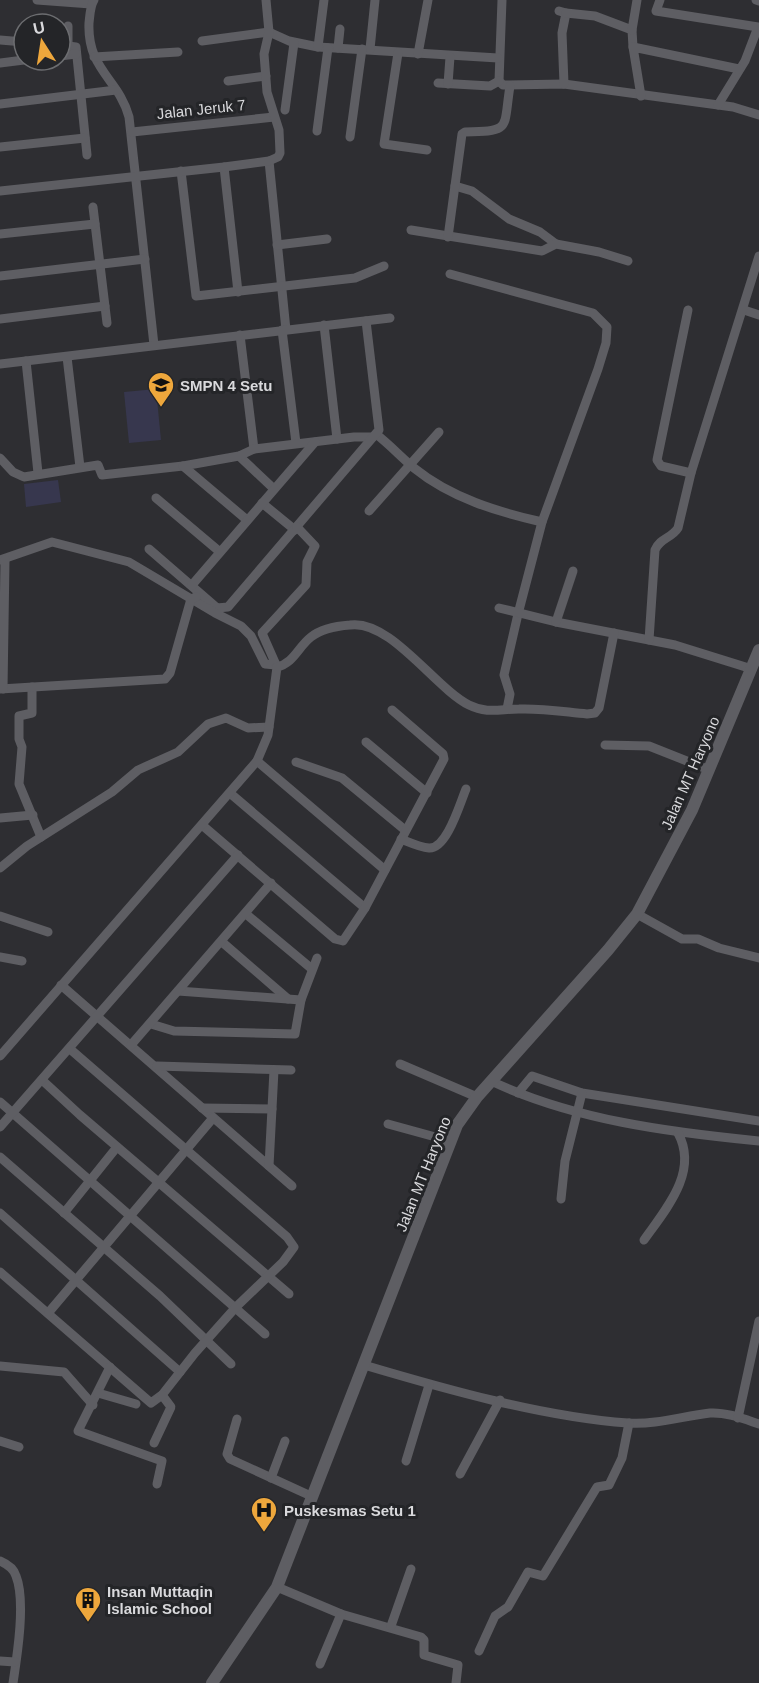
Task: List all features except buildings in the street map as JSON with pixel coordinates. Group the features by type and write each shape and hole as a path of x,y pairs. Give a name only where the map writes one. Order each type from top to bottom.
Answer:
{"main road":[{"name":"Jalan MT Haryono","path":"212,1683 277,1587 450,1141 477,1096 599,961 637,914 692,810 707,769 759,650"}],"street":[{"path":"37,0 92,2 89,24 94,57 127,109 132,132 154,345"},
{"path":"0,191 269,161 280,153 279,130 274,117 266,76 264,50 272,34 266,0"},
{"path":"317,131 324,0"},
{"path":"350,137 375,0"},
{"path":"418,54 428,0"},
{"path":"499,81 498,58 502,0"},
{"path":"656,11 660,0"},
{"path":"641,96 632,30 637,3 656,11 758,27 749,52 718,105"},
{"path":"564,84 562,12 595,16 632,30"},
{"path":"338,48 340,29"},
{"path":"202,41 272,34 291,42 323,48 498,58"},
{"path":"285,110 291,42"},
{"path":"72,46 76,46 87,155"},
{"path":"633,47 739,69"},
{"path":"94,57 178,52"},
{"path":"398,53 384,144 427,150"},
{"path":"72,54 76,54"},
{"path":"450,57 443,84 490,86 499,81"},
{"path":"228,81 266,76"},
{"path":"499,81 510,86 564,84 718,105 759,115"},
{"path":"448,237 462,134 495,131 501,128 510,86"},
{"path":"0,104 116,90"},
{"name":"Jalan Jeruk 7","path":"132,132 274,117"},
{"path":"0,147 86,138"},
{"path":"269,161 296,443"},
{"path":"224,167 238,292"},
{"path":"181,171 195,295 199,297 355,278 384,266"},
{"path":"455,186 472,191 508,219 540,232 556,244 599,252 628,261"},
{"path":"93,207 107,323"},
{"path":"0,234 95,224"},
{"path":"411,230 542,251 556,244"},
{"path":"277,245 327,239"},
{"path":"649,640 655,550 658,543 675,534 678,528 691,473 744,310 759,256"},
{"path":"0,276 145,259"},
{"path":"450,274 593,313 607,327 606,343 598,369 542,522 504,675 510,694 507,709"},
{"path":"0,319 105,306"},
{"path":"688,310 657,460 661,466 691,473"},
{"path":"744,310 759,315"},
{"path":"0,364 390,318"},
{"path":"149,549 217,608 225,608 379,429 366,321"},
{"path":"324,325 337,439"},
{"path":"240,335 254,449"},
{"path":"67,357 80,467"},
{"path":"26,361 38,473"},
{"path":"369,511 439,432"},
{"path":"0,458 18,476 99,465 102,476 183,466 239,456 254,449 375,436 442,486 483,507 542,522"},
{"path":"192,585 315,442"},
{"path":"239,456 274,489"},
{"path":"183,466 247,520"},
{"path":"156,498 220,552"},
{"path":"0,1056 231,794 257,761 267,727 277,666 265,646 262,633 306,585 308,562 315,546 296,528 262,503"},
{"path":"202,594 191,599 167,678 135,682 2,689 3,560 47,543 67,544 138,566 191,599 247,630 265,664 277,666 288,663 316,633 349,625 364,626 399,647 464,702 490,712 507,709 587,714 597,711 614,633"},
{"path":"556,622 573,571"},
{"path":"499,608 518,614 699,651 752,669"},
{"path":"32,687 32,712 19,716 19,739 22,747 19,778 41,837"},
{"path":"202,825 339,942 345,940 365,908 427,793 444,755 392,710"},
{"path":"0,868 41,837 96,803 145,766 178,752 215,721 231,719 245,727 267,727"},
{"path":"366,742 427,793"},
{"path":"605,745 649,746 707,769"},
{"path":"257,761 385,870"},
{"path":"296,762 342,778 403,835 428,848 439,844 448,833 466,789"},
{"path":"231,794 365,908"},
{"path":"0,818 33,815"},
{"path":"0,1127 238,855"},
{"path":"131,1045 271,883"},
{"path":"246,914 312,969"},
{"path":"637,914 682,939 698,939 719,948 759,958"},
{"path":"0,916 48,932"},
{"path":"222,942 288,999"},
{"path":"0,957 22,961"},
{"path":"151,1024 174,1031 292,1035 297,1030 301,1000 317,958"},
{"path":"61,985 157,1066 292,1186"},
{"path":"178,991 301,1000"},
{"path":"0,1272 49,1312 147,1401 153,1402 162,1395 236,1307 283,1262 294,1245 70,1049"},
{"path":"400,1064 477,1096"},
{"path":"157,1066 291,1071"},
{"path":"269,1166 274,1070"},
{"path":"518,1093 532,1076 582,1093 759,1121"},
{"path":"42,1080 158,1183 289,1294"},
{"path":"491,1081 518,1093 576,1111 678,1133 759,1141"},
{"path":"561,1199 565,1161 582,1093"},
{"path":"0,1102 131,1214 265,1334"},
{"path":"202,1108 272,1109"},
{"path":"49,1312 213,1118"},
{"path":"388,1124 450,1141"},
{"path":"644,1240 667,1207 682,1176 686,1151 678,1133"},
{"path":"64,1213 117,1147"},
{"path":"0,1157 104,1247 231,1364"},
{"path":"0,1213 180,1372"},
{"path":"738,1418 759,1321"},
{"path":"364,1365 429,1385 566,1415 629,1423 664,1421 711,1413 759,1424"},
{"path":"0,1366 64,1372 93,1405"},
{"path":"110,1367 78,1431 162,1461 157,1484"},
{"path":"406,1461 429,1385"},
{"path":"98,1393 136,1404"},
{"path":"154,1443 171,1407 162,1395"},
{"path":"460,1474 500,1400"},
{"path":"237,1419 228,1457 311,1496"},
{"path":"479,1651 495,1616 508,1607 528,1572 543,1576 597,1487 609,1485 622,1458 629,1423"},
{"path":"0,1441 19,1447"},
{"path":"271,1478 285,1441"},
{"path":"0,1561 11,1568 19,1588 13,1683"},
{"path":"391,1626 411,1569"},
{"path":"277,1587 341,1614 391,1626 423,1638 423,1652 426,1656 458,1665 456,1683"},
{"path":"320,1664 341,1614"},
{"path":"0,1661 15,1662"}],"shaded area":[{"path":"156,389 161,440 129,443 124,392"},
{"path":"58,480 61,502 26,507 24,484"}],"place":[{"name":"SMPN 4 Setu","path":"161,408"},
{"name":"Puskesmas Setu 1","path":"264,1533"},
{"name":"Insan Muttaqin Islamic School","path":"88,1623"}]}
